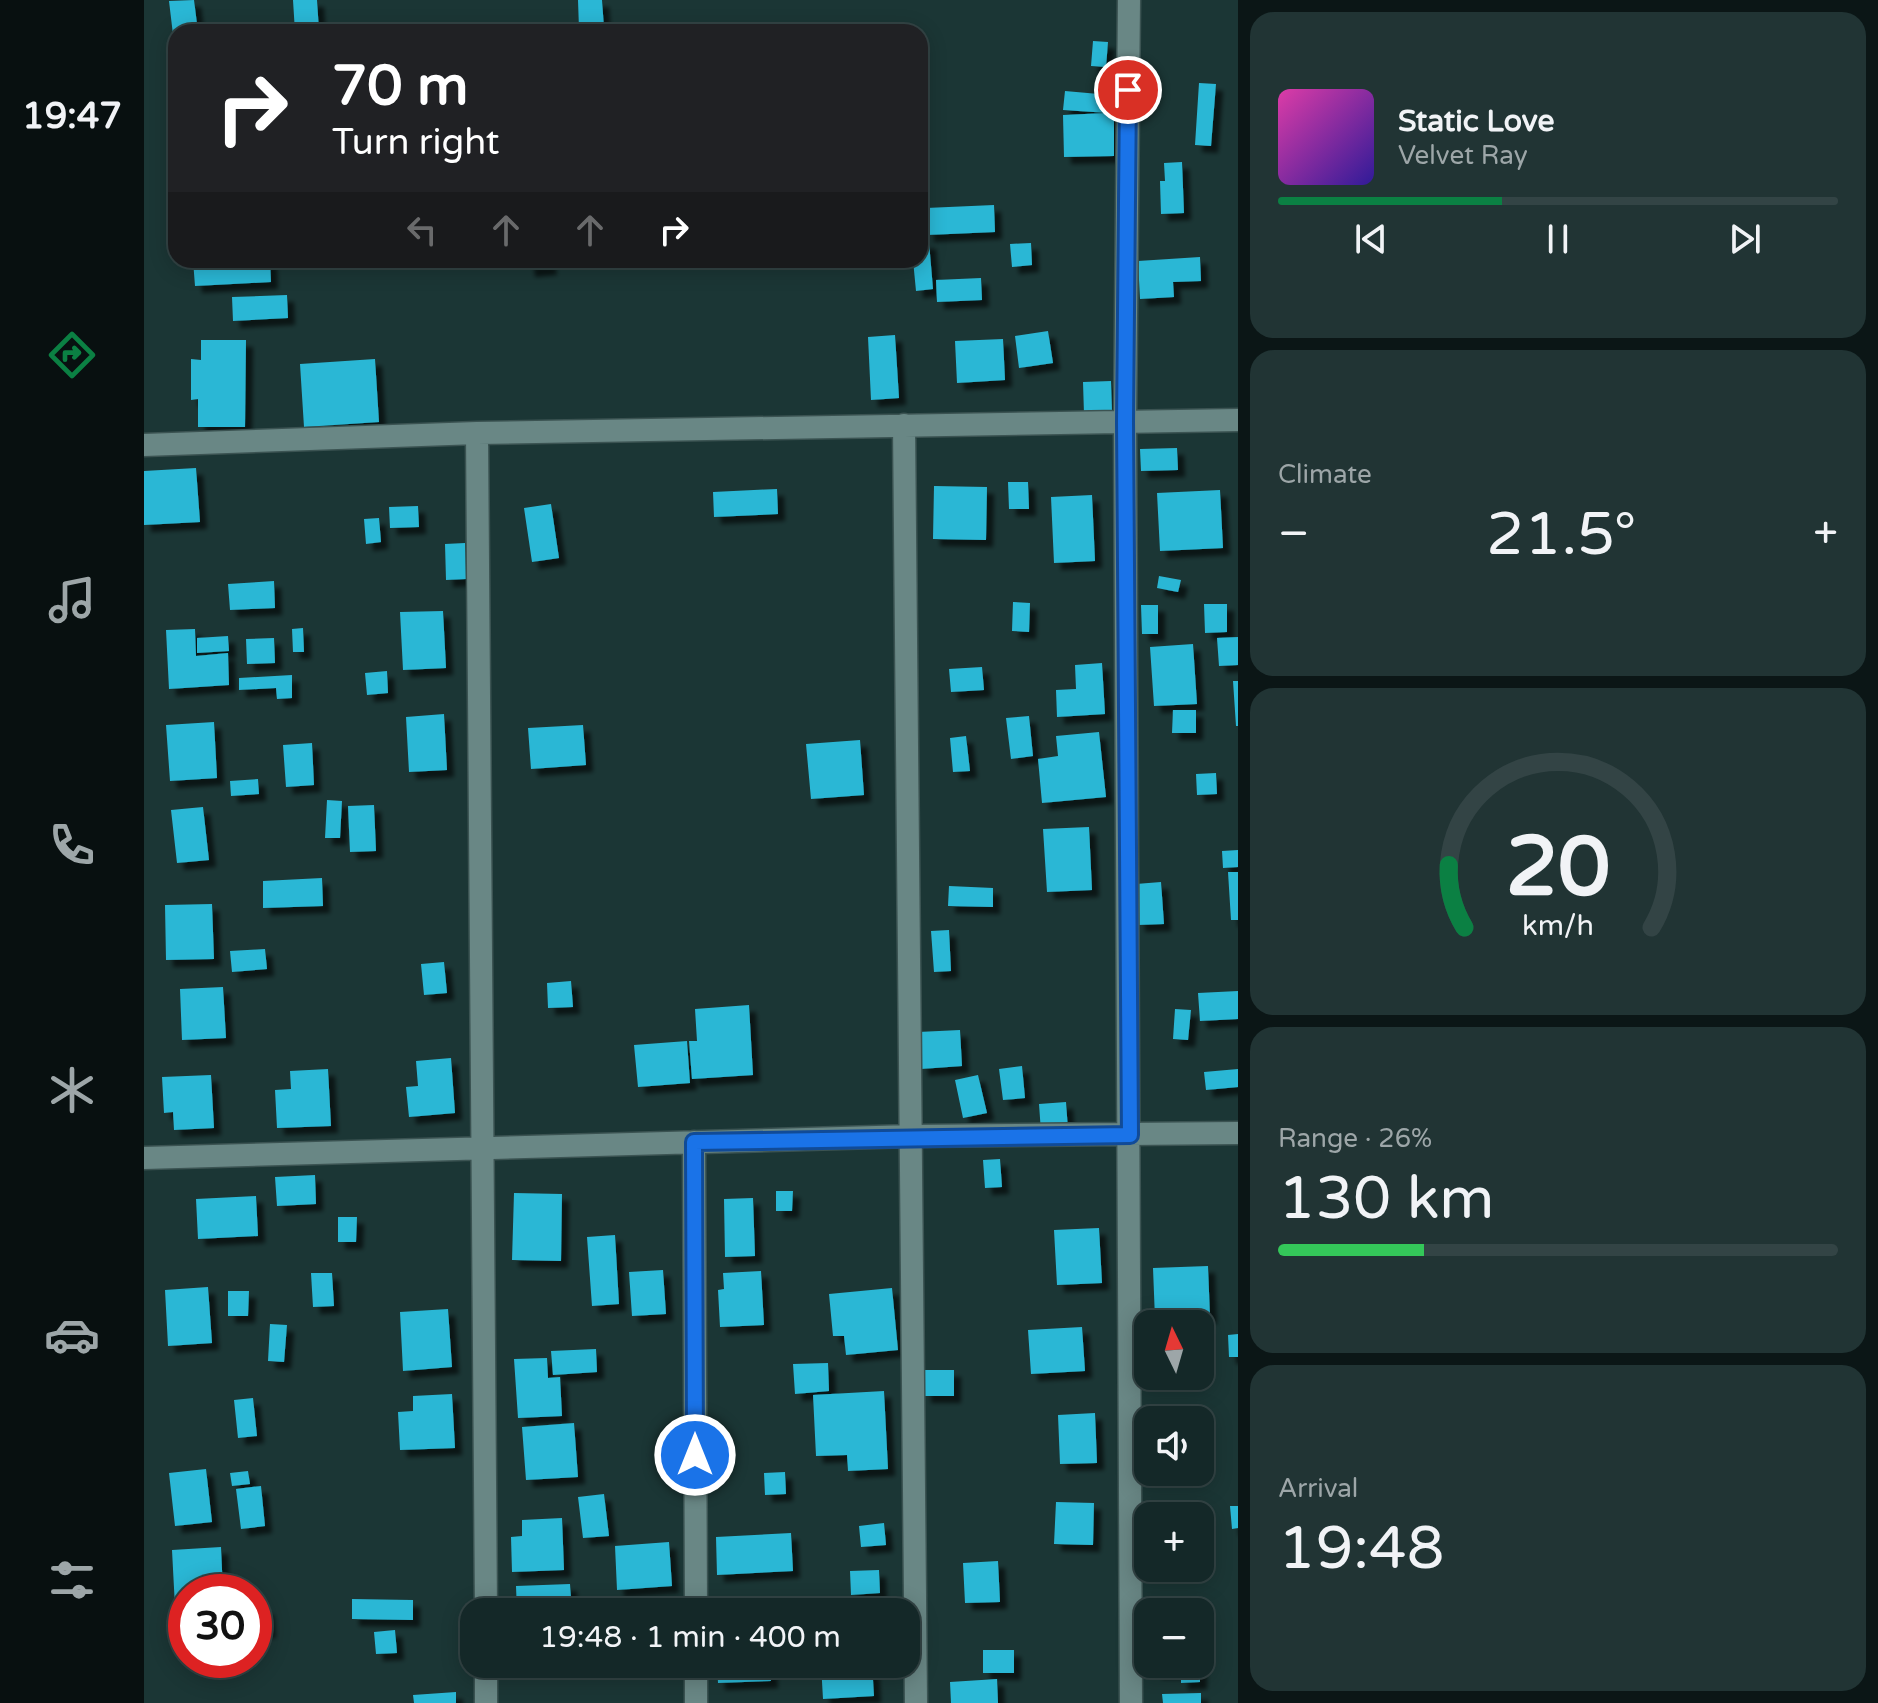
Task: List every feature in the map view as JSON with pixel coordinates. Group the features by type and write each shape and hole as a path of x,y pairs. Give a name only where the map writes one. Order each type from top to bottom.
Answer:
{"street":[{"path":"1129,0 1125,422 1131,1703"},
{"path":"144,445 477,433 1238,420"},
{"path":"904,425 916,1703"},
{"path":"477,433 486,1598"},
{"path":"144,1158 911,1136 1238,1133"},
{"path":"694,1142 696,1598"},
{"path":"486,1678 486,1703"},
{"path":"696,1678 696,1703"}],"building":[{"path":"194,0 197,24 172,24 169,1"},
{"path":"293,0 317,0 319,24 294,24"},
{"path":"578,0 602,0 604,24 579,24"},
{"path":"1093,41 1108,42 1106,67 1091,66"},
{"path":"1199,83 1216,84 1211,146 1195,145"},
{"path":"1065,91 1110,95 1109,113 1063,110"},
{"path":"1114,113 1114,156 1064,157 1063,115"},
{"path":"1182,162 1184,213 1161,214 1160,181 1165,181 1164,163"},
{"path":"994,205 995,232 928,235 928,208"},
{"path":"929,242 933,289 916,291 914,268 928,268"},
{"path":"1031,243 1032,265 1012,267 1010,244"},
{"path":"1200,257 1201,281 1173,282 1174,297 1140,299 1138,261"},
{"path":"194,268 270,268 271,282 195,286"},
{"path":"981,278 982,300 937,302 936,280"},
{"path":"287,295 288,318 233,321 232,297"},
{"path":"1048,331 1053,363 1019,368 1015,336"},
{"path":"895,335 899,398 871,400 868,337"},
{"path":"1003,339 1005,380 957,383 955,341"},
{"path":"201,340 246,340 245,427 198,427 198,399 191,400 191,359 201,360"},
{"path":"375,359 379,422 304,427 300,364"},
{"path":"1111,381 1112,412 1084,414 1083,382"},
{"path":"1177,448 1178,470 1141,471 1140,449"},
{"path":"196,468 200,522 144,525 144,471"},
{"path":"1008,482 1028,482 1029,509 1009,509"},
{"path":"934,486 987,487 986,540 933,539"},
{"path":"777,489 778,514 714,517 713,492"},
{"path":"1220,490 1223,548 1160,551 1157,493"},
{"path":"1092,495 1095,561 1054,563 1051,497"},
{"path":"551,504 559,558 532,562 524,508"},
{"path":"418,506 419,527 390,528 389,507"},
{"path":"379,518 381,542 366,544 364,519"},
{"path":"465,543 466,579 446,580 445,544"},
{"path":"1159,576 1181,580 1178,592 1157,588"},
{"path":"274,581 275,608 230,610 228,584"},
{"path":"1013,602 1030,603 1029,632 1012,631"},
{"path":"1204,604 1227,604 1227,632 1205,633"},
{"path":"1141,605 1158,605 1158,634 1142,634"},
{"path":"443,611 446,668 403,670 400,612"},
{"path":"303,628 304,652 293,652 292,629"},
{"path":"195,629 196,656 228,653 229,685 169,689 166,630"},
{"path":"228,636 229,651 197,653 197,638"},
{"path":"1238,637 1238,665 1219,666 1217,638"},
{"path":"274,638 275,663 247,664 246,639"},
{"path":"1193,644 1197,704 1154,706 1150,647"},
{"path":"1102,663 1105,714 1057,717 1056,690 1076,689 1075,665"},
{"path":"982,667 984,690 951,692 949,669"},
{"path":"387,671 388,693 367,695 365,673"},
{"path":"292,675 292,698 277,699 276,688 239,690 239,678"},
{"path":"1233,681 1238,681 1238,726 1236,726"},
{"path":"1173,710 1196,710 1196,733 1172,733"},
{"path":"444,714 447,770 409,772 406,717"},
{"path":"1029,716 1033,756 1011,759 1006,718"},
{"path":"214,722 217,778 170,781 166,725"},
{"path":"583,725 586,765 531,769 528,728"},
{"path":"1099,732 1106,797 1042,803 1038,759 1058,756 1056,736"},
{"path":"966,736 970,771 953,772 950,738"},
{"path":"860,740 864,795 811,799 806,744"},
{"path":"312,743 314,785 286,787 283,745"},
{"path":"1216,773 1217,794 1197,795 1196,774"},
{"path":"258,779 259,794 231,796 230,781"},
{"path":"327,800 342,801 340,838 325,838"},
{"path":"374,805 376,851 350,852 348,806"},
{"path":"203,807 209,860 177,863 171,810"},
{"path":"1089,827 1092,890 1047,892 1043,829"},
{"path":"1238,850 1238,867 1223,868 1222,851"},
{"path":"1228,872 1238,872 1238,920 1231,920"},
{"path":"322,878 323,906 263,908 263,881"},
{"path":"1161,882 1164,924 1138,925 1136,884"},
{"path":"949,886 993,888 993,907 948,906"},
{"path":"212,904 214,959 166,960 165,905"},
{"path":"949,930 951,971 934,972 931,931"},
{"path":"265,949 267,969 232,972 230,951"},
{"path":"444,962 447,993 424,995 421,964"},
{"path":"571,981 573,1007 548,1008 547,983"},
{"path":"223,987 226,1038 182,1040 180,989"},
{"path":"1238,991 1238,1019 1200,1021 1198,993"},
{"path":"749,1005 753,1075 692,1079 689,1041 697,1041 695,1009"},
{"path":"1175,1009 1191,1010 1188,1040 1173,1039"},
{"path":"960,1030 962,1066 921,1069 918,1032"},
{"path":"687,1041 690,1083 638,1087 634,1045"},
{"path":"451,1058 455,1113 409,1117 406,1087 418,1086 416,1061"},
{"path":"1022,1066 1025,1098 1003,1100 999,1069"},
{"path":"328,1069 331,1126 277,1128 275,1090 291,1089 290,1071"},
{"path":"1238,1069 1238,1087 1206,1090 1204,1072"},
{"path":"211,1075 214,1128 174,1130 173,1112 164,1113 162,1077"},
{"path":"978,1075 987,1113 963,1118 955,1080"},
{"path":"1066,1102 1068,1130 1041,1132 1039,1104"},
{"path":"1000,1159 1002,1187 985,1188 983,1160"},
{"path":"315,1175 316,1204 277,1206 275,1177"},
{"path":"776,1191 793,1191 792,1211 776,1211"},
{"path":"514,1193 562,1194 561,1261 512,1260"},
{"path":"256,1196 258,1236 198,1239 196,1199"},
{"path":"753,1198 755,1256 725,1257 724,1199"},
{"path":"338,1217 357,1217 356,1242 338,1242"},
{"path":"1099,1228 1102,1283 1057,1285 1054,1230"},
{"path":"615,1235 619,1304 592,1306 587,1237"},
{"path":"1208,1266 1210,1310 1155,1310 1153,1268"},
{"path":"663,1270 666,1314 632,1316 629,1272"},
{"path":"761,1271 764,1325 720,1327 718,1290 724,1289 723,1273"},
{"path":"311,1273 332,1273 334,1306 313,1307"},
{"path":"208,1287 212,1343 168,1346 165,1290"},
{"path":"892,1288 898,1350 846,1355 844,1336 833,1336 829,1294"},
{"path":"228,1291 249,1291 248,1316 228,1316"},
{"path":"448,1309 452,1367 403,1371 400,1312"},
{"path":"270,1324 287,1325 284,1362 268,1361"},
{"path":"1082,1327 1085,1371 1031,1374 1028,1330"},
{"path":"1238,1334 1238,1357 1229,1357 1228,1335"},
{"path":"596,1349 597,1372 553,1375 551,1351"},
{"path":"547,1358 548,1378 560,1377 562,1416 518,1418 514,1359"},
{"path":"828,1363 829,1391 795,1394 793,1364"},
{"path":"924,1370 954,1370 954,1396 924,1396"},
{"path":"884,1391 888,1469 848,1471 847,1455 816,1456 813,1395"},
{"path":"452,1394 455,1448 400,1450 398,1412 413,1411 413,1396"},
{"path":"253,1398 257,1436 238,1438 234,1400"},
{"path":"1095,1413 1097,1463 1060,1464 1058,1415"},
{"path":"574,1423 578,1477 526,1480 522,1427"},
{"path":"206,1469 212,1522 175,1526 169,1473"},
{"path":"248,1471 250,1484 232,1486 230,1473"},
{"path":"785,1472 786,1494 765,1495 764,1473"},
{"path":"261,1486 265,1526 241,1529 236,1489"},
{"path":"604,1494 609,1536 583,1538 578,1497"},
{"path":"1056,1502 1094,1503 1093,1545 1054,1544"},
{"path":"1230,1506 1238,1506 1238,1528 1232,1529"},
{"path":"562,1518 564,1570 512,1572 511,1537 522,1536 522,1520"},
{"path":"884,1523 886,1545 861,1547 859,1526"},
{"path":"791,1533 793,1571 717,1575 716,1537"},
{"path":"669,1542 672,1586 617,1590 615,1546"},
{"path":"221,1547 222,1574 173,1574 172,1550"},
{"path":"998,1561 1000,1602 965,1603 963,1563"},
{"path":"879,1570 880,1593 851,1595 850,1571"},
{"path":"570,1584 571,1598 516,1598 516,1586"},
{"path":"352,1599 413,1600 413,1620 352,1619"},
{"path":"395,1630 397,1653 376,1654 374,1632"},
{"path":"983,1650 1014,1650 1014,1673 983,1673"},
{"path":"718,1678 771,1678 771,1681 718,1683"},
{"path":"822,1678 873,1678 874,1696 823,1699"},
{"path":"1181,1678 1200,1678 1200,1682 1181,1683"},
{"path":"997,1679 998,1703 951,1703 950,1682"},
{"path":"456,1692 456,1703 414,1703 413,1695"},
{"path":"1201,1693 1201,1703 1163,1703 1162,1694"}],"route":[{"path":"695,1455 694,1142 911,1136 1130,1135 1125,422 1128,90"}]}
